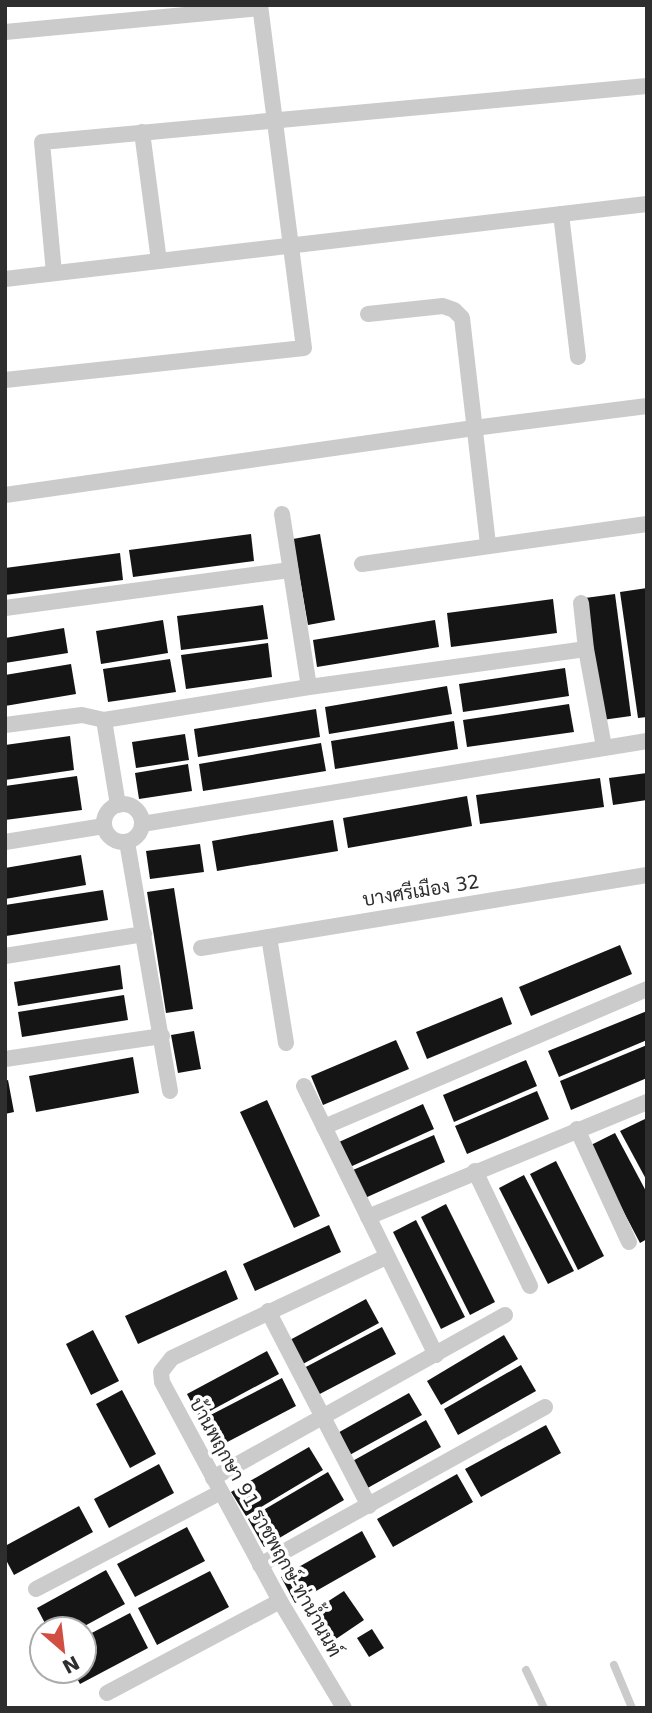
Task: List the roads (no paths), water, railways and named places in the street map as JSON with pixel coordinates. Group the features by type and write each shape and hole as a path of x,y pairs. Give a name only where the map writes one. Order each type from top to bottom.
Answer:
{"street":[{"path":"5,32 260,7 304,348 5,380"},
{"path":"54,273 42,142 647,86"},
{"path":"142,132 159,261"},
{"path":"5,279 647,204"},
{"path":"561,214 578,357"},
{"path":"368,314 443,306 454,310 462,318 488,544"},
{"path":"5,495 647,406"},
{"path":"282,514 309,687"},
{"path":"362,564 488,544 647,524"},
{"path":"5,608 290,570"},
{"path":"581,603 586,649 604,747"},
{"path":"5,725 82,715 104,720 309,687 586,649"},
{"path":"104,720 118,805"},
{"path":"142,824 647,741"},
{"path":"118,805 131,806 137,810 142,824 138,835 127,842 109,837 104,826 108,811 118,805"},
{"path":"5,842 104,826"},
{"path":"127,842 170,1091"},
{"name":"บางศรีเมือง 32","path":"201,948 647,875"},
{"path":"5,957 144,934"},
{"path":"269,937 286,1043"},
{"path":"324,1127 647,989"},
{"path":"5,1059 162,1036"},
{"path":"304,1086 436,1355"},
{"path":"368,1217 647,1102"},
{"path":"577,1129 629,1242"},
{"path":"475,1171 530,1286"},
{"path":"369,1506 268,1311 386,1257"},
{"name":"บ้านพฤกษา 91 ราชพฤกษ์-ท่าน้ำนนท์","path":"268,1311 164,1365 162,1382 280,1601 344,1708"},
{"path":"36,1589 217,1485 322,1417 505,1315"},
{"path":"260,1565 545,1407"},
{"path":"107,1693 280,1601"}],"lane":[{"path":"614,1665 632,1708"},
{"path":"526,1670 544,1708"}]}
